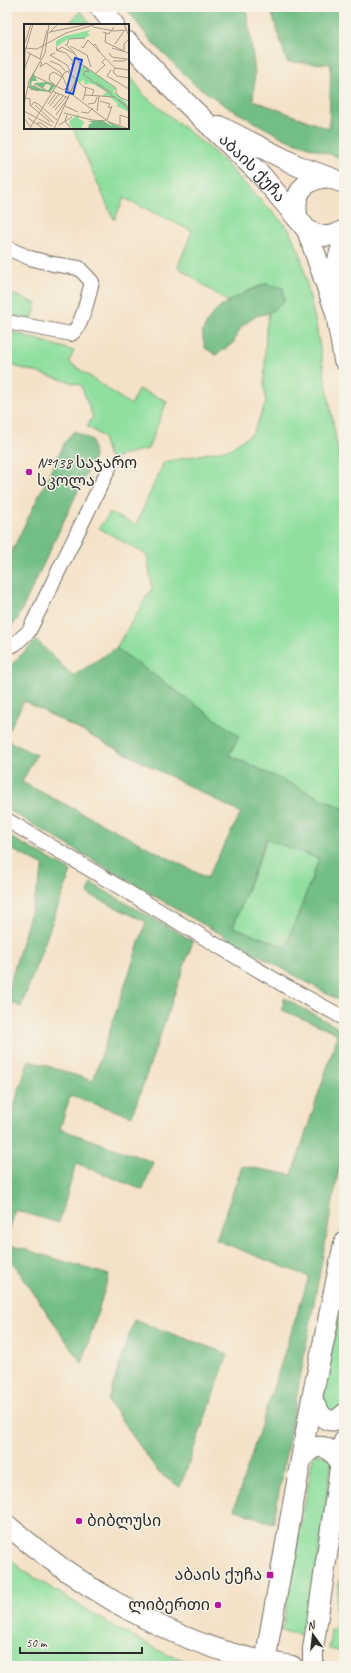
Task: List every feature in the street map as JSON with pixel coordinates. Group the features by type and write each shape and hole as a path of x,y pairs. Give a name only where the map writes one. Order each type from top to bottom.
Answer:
{"street":[{"path":"100,7 113,24"},
{"name":"აბაის ქუჩა","path":"129,43 157,74 262,176 303,225 336,313 344,360"},
{"name":"აბაის ქუჩა","path":"203,118 298,166 336,180"},
{"path":"336,180 314,180 302,190 296,204 303,225 317,236 328,237 338,234 344,230"},
{"name":"აბაის ქუჩა","path":"336,313 338,260 344,238"},
{"path":"7,248 30,258 53,264 79,268 92,282 82,318 76,331 71,334 7,322"},
{"path":"7,648 15,644 29,631 109,468"},
{"path":"7,820 287,987 344,1018"},
{"path":"266,1664 312,1398 344,1243"},
{"path":"312,1398 320,1415 327,1419 334,1420 340,1418 344,1414"},
{"path":"313,1666 313,1649 344,1441"},
{"path":"301,1460 307,1452 319,1447 328,1448 335,1453 341,1464"},
{"path":"7,1525 36,1549 73,1575 144,1617 203,1644 266,1664 292,1666"}],"green space":[{"path":"125,7 246,7 255,72 253,100 329,129 331,64 287,62 270,7 344,7 344,159 285,139 229,108 194,84 151,41"},
{"path":"81,11 90,24 68,24"},
{"path":"129,74 145,96 215,153 288,228 300,253 315,320 344,485 344,809 229,755 239,736 116,648 152,588 147,555 99,528 110,513 136,525 164,462 230,449 253,433 266,403 264,385 266,329 269,313 284,302 283,288 265,284 228,302 178,267 192,231 124,198 114,220 73,129 129,129"},
{"path":"266,284 283,288 284,302 269,313 256,316 241,327 233,343 216,355 205,348 203,332 213,315 220,308 238,296"},
{"path":"7,292 37,304 32,319 7,314"},
{"path":"7,330 74,351 69,362 131,405 138,389 167,401 148,449 125,454 110,461 103,437 87,426 93,417 81,385 7,364"},
{"path":"74,431 92,440 94,457 18,618 7,633 7,561 65,442"},
{"path":"36,640 73,676 116,648 239,736 229,755 344,809 344,999 337,999 183,913 7,809 7,740 36,755 22,782 207,878 241,813 24,701 7,734 7,669","holes":["266,839 319,859 286,947 233,927"]},
{"path":"7,835 71,871 21,1007 7,1000 7,994 44,866 7,847"},
{"path":"267,839 319,859 286,947 233,927"},
{"path":"91,883 193,941 132,1116 70,1096 60,1129 153,1162 143,1190 76,1163 59,1223 15,1210 7,1242 7,1128 29,1060 93,1081 146,922 88,894"},
{"path":"284,998 344,1031 344,1141 273,1524 234,1509 309,1277 216,1240 242,1166 292,1175 337,1037 335,1032 282,1010"},
{"path":"7,1244 109,1275 82,1364 7,1254"},
{"path":"344,1285 343,1407 330,1413 322,1406"},
{"path":"134,1320 228,1354 180,1487 159,1473 108,1401"},
{"path":"316,1453 332,1460 307,1636 282,1631 313,1457"},
{"path":"344,1554 344,1652 329,1649 331,1630 335,1628 338,1613 335,1610"},
{"path":"7,1556 24,1571 116,1628 166,1654 201,1666 7,1666"}],"place":[{"name":"№138 საჯარო სკოლა","path":"29,472"},
{"name":"ბიბლუსი","path":"79,1521"},
{"name":"აბაის ქუჩა","path":"270,1575"},
{"name":"ლიბერთი","path":"218,1605"}]}
